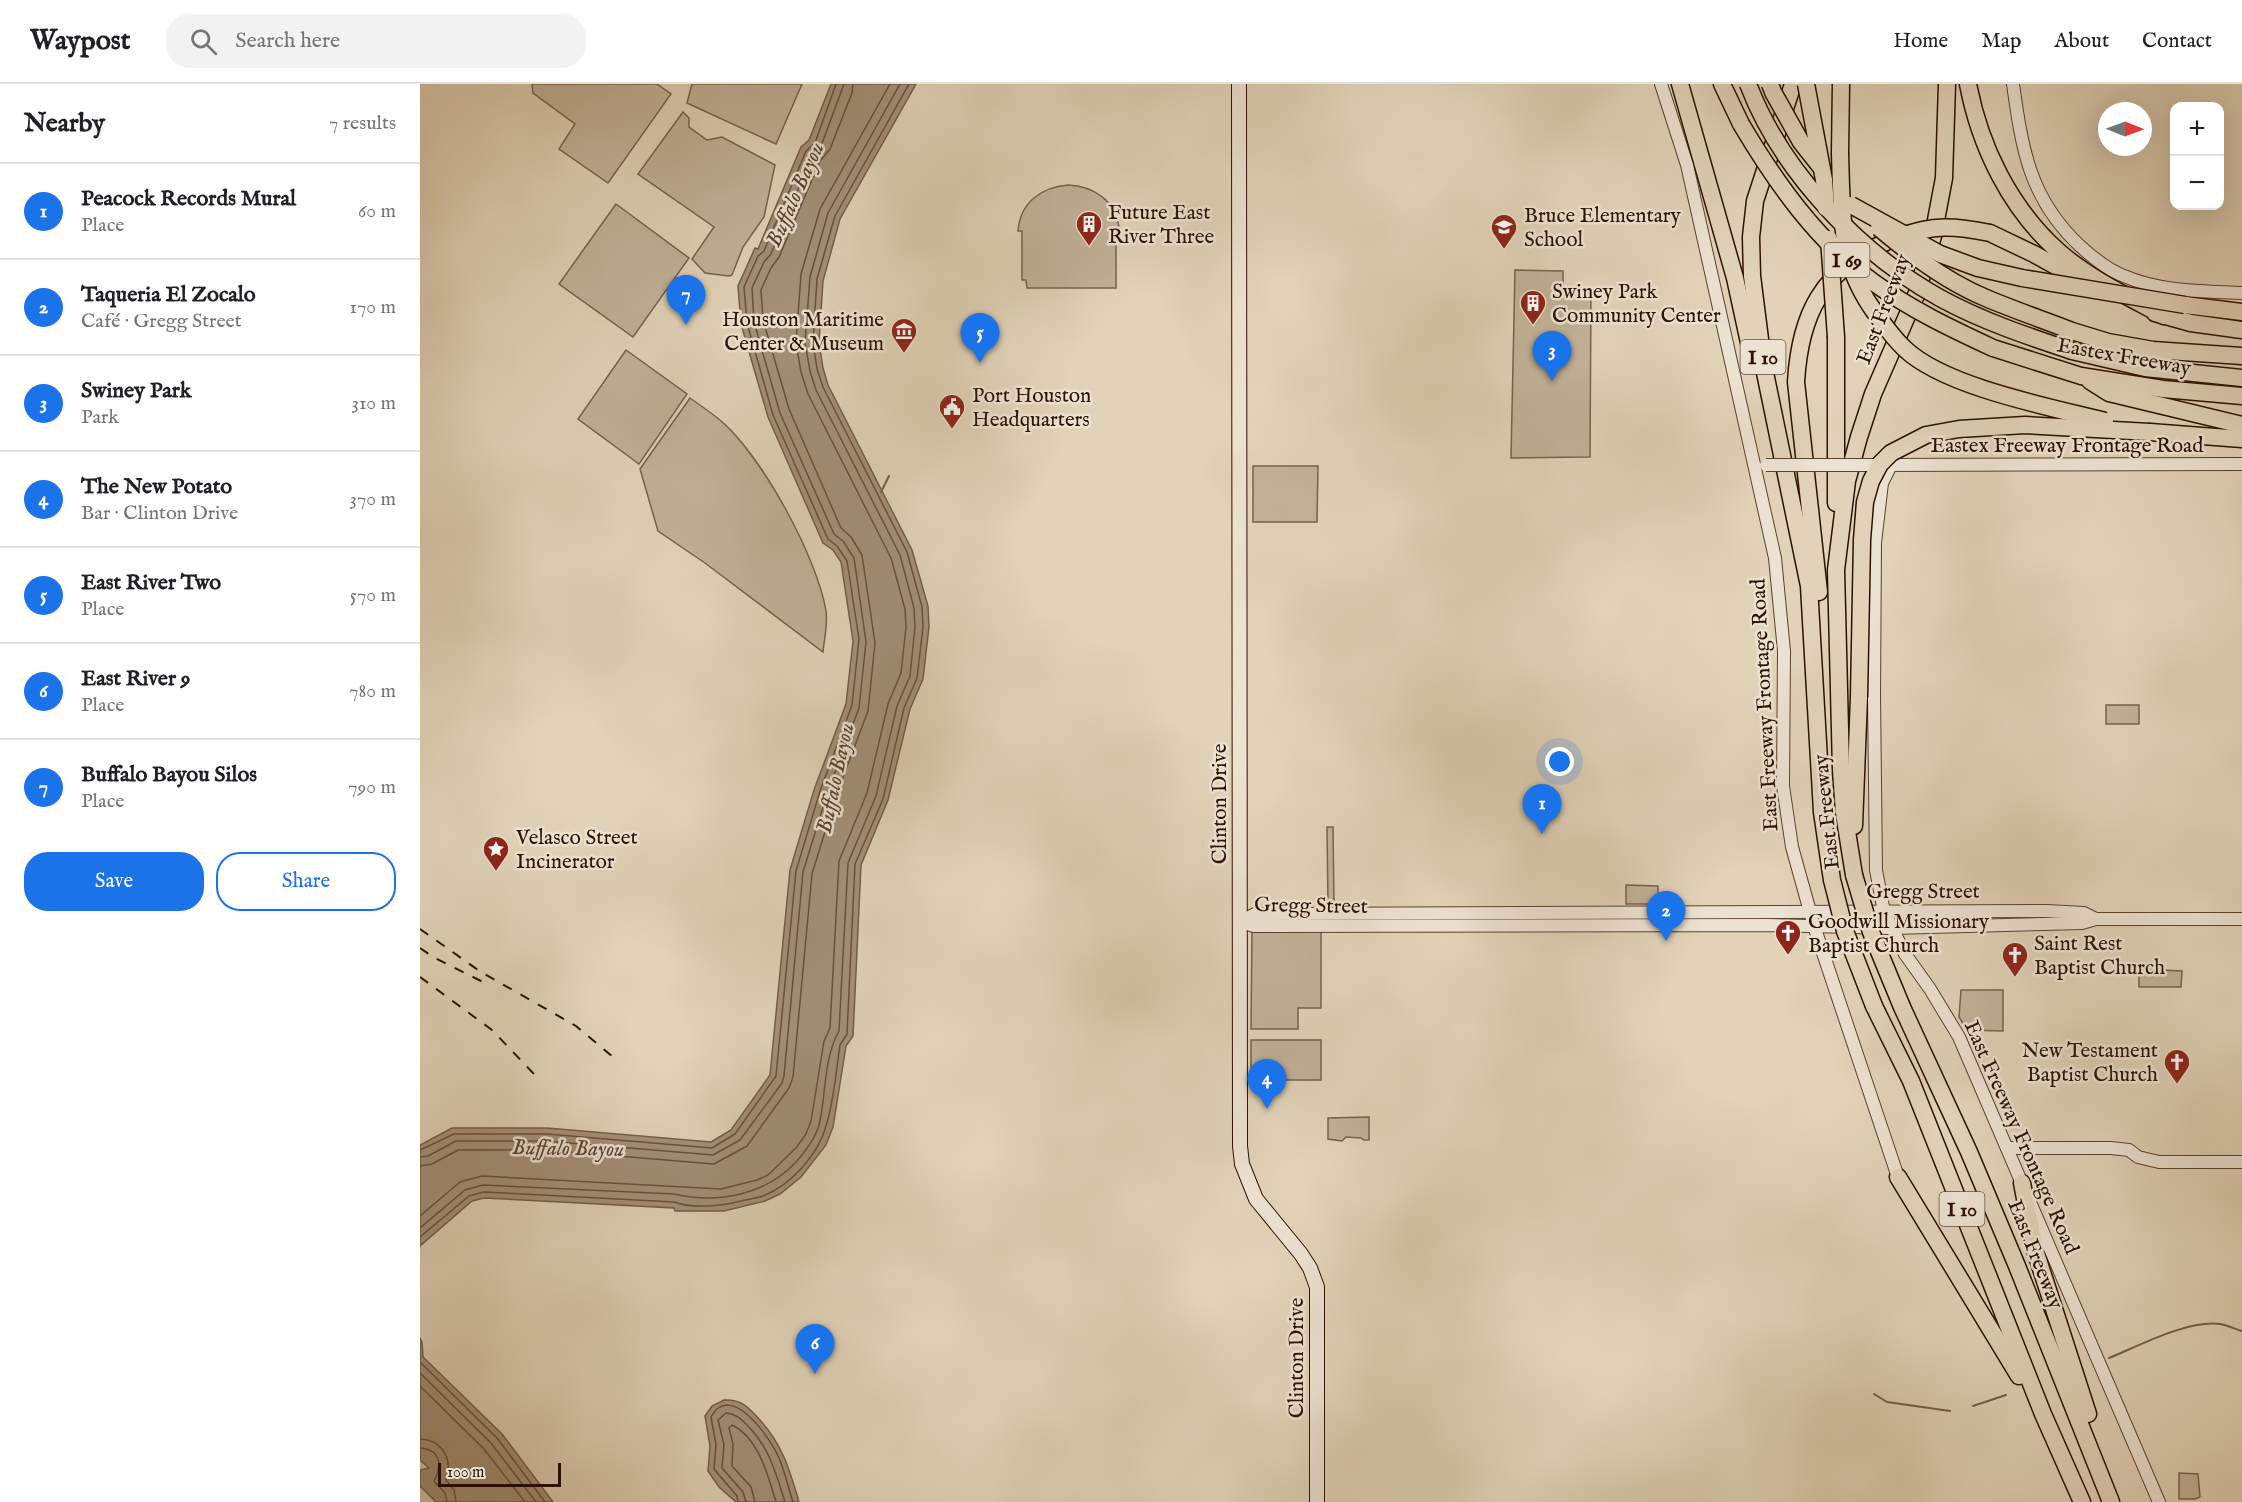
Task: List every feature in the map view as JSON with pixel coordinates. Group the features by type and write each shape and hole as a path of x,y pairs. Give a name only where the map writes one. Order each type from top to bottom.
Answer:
{"highway":[{"path":"1680,84 1736,278 1764,413 1790,518 1812,631"},
{"name":"Eastex Freeway","path":"1722,84 1740,122 1789,198 1842,256 1907,304 1993,348 2081,376 2163,390 2242,396"},
{"path":"1748,84 1757,108 1799,174 1865,244 1912,281 1991,322 2072,351 2145,368 2242,378"},
{"name":"Eastex Freeway","path":"1770,84 1802,141 1851,205 1904,250 1952,280 1984,298 2108,342 2153,350 2242,356"},
{"name":"East Freeway","path":"1793,84 1755,201 1751,237 1752,276 1764,363 1809,586 1822,812 1832,880 1845,931 1874,1006 1911,1081 2043,1414 2082,1502"},
{"path":"1806,84 1824,180 1836,337 1836,570"},
{"path":"1840,84 1842,210 1847,249 1860,289 1890,333 1906,351 1961,380 2007,396 2150,432"},
{"name":"East Freeway","path":"1947,84 1944,177 1933,236 1917,293 1873,394 1859,437 1847,481 1836,570 1854,875 1871,932 1902,1007 1995,1214 2111,1502"},
{"path":"1968,84 1982,135 1996,169 2010,195 2030,221 2059,252 2086,271 2164,316"},
{"path":"1851,205 1940,254 1978,268 2022,278 2242,312"},
{"path":"1817,714 1819,580 1796,382 1797,356 1809,313 1819,294 1843,270 1867,251 1920,229 1962,227 1990,233 2019,246 2101,291 2164,316 2191,323 2242,330"},
{"path":"2081,376 2109,393 2242,425"},
{"path":"1849,814 1859,697 1862,540 1865,501 1871,481 1880,464 1891,453 1926,435 1959,429 2035,425 2242,439"},
{"path":"1898,1177 2043,1414"},
{"path":"2022,1183 2035,1250 2089,1419 2111,1502"}],"main road":[{"name":"Clinton Drive","path":"1239,84 1240,1146 1242,1164 1256,1199 1301,1254 1310,1268 1317,1287 1317,1502"}],"street":[{"name":"East Freeway Frontage Road","path":"1661,84 1687,165 1760,464 1783,628 1783,786 1791,847 1809,911 1898,1177"},
{"path":"2013,84 2024,152 2039,194 2063,230 2087,252 2124,276 2153,284 2189,291 2242,293"},
{"name":"Eastex Freeway Frontage Road","path":"1760,464 2242,464"},
{"name":"East Freeway Frontage Road","path":"1891,465 1882,483 1877,520 1874,603 1874,850 1884,912 1905,954 1930,989 1959,1037 2158,1502"},
{"name":"Gregg Street","path":"1240,922 1255,915 1265,914 1809,911 2047,911 2084,913 2096,919"},
{"name":"Gregg Street","path":"1240,922 1254,926 1766,925 1892,928 2082,923 2096,919 2242,919"},
{"path":"2007,1148 2111,1148 2129,1150 2138,1157 2159,1162 2242,1162"}],"shaded area":[{"path":"532,84 657,84 671,94 608,183 559,149 575,124 533,93"},
{"path":"692,84 802,84 776,144 687,103"},
{"path":"683,112 689,118 689,127 707,140 722,137 775,165 764,217 743,247 732,275 729,276 705,273 692,259 714,227 638,174"},
{"path":"1068,185 1095,192 1114,210 1119,229 1116,229 1116,288 1027,288 1026,280 1022,280 1022,231 1018,231 1023,212 1041,193 1058,186"},
{"path":"616,204 689,258 633,337 559,284"},
{"path":"1515,270 1563,271 1563,290 1591,290 1590,457 1511,458"},
{"path":"626,350 687,394 639,464 578,419"},
{"path":"690,398 720,420 753,457 770,482 800,536 812,563 826,611 823,652 705,563 658,531 640,469"},
{"path":"1253,466 1318,466 1317,522 1253,522"},
{"path":"2106,705 2139,705 2139,724 2106,724"},
{"path":"1327,827 1333,827 1334,904 1328,904"},
{"path":"1626,885 1658,886 1658,904 1626,904"},
{"path":"1252,930 1321,931 1321,1008 1298,1008 1298,1029 1251,1029"},
{"path":"2139,969 2182,971 2181,987 2139,987"},
{"path":"1961,990 2003,990 2003,1031 1967,1030 1959,1017"},
{"path":"1251,1040 1321,1040 1321,1080 1251,1080"},
{"path":"1369,1117 1369,1140 1346,1137 1342,1141 1328,1139 1328,1118"},
{"path":"2179,1473 2198,1474 2200,1497 2179,1499"}],"water":[{"name":"Buffalo Bayou","path":"831,84 916,84 840,219 823,281 819,342 828,385 912,550 928,606 929,627 923,679 910,709 888,800 861,865 853,1036 846,1046 833,1127 826,1145 801,1177 780,1194 765,1201 724,1211 675,1211 674,1208 484,1198 472,1201 420,1246 420,1145 452,1128 547,1128 711,1142 731,1130 770,1075 790,870 814,790 846,704 853,641 841,562 833,550 823,543 768,417 741,324 738,286 755,248 758,249 801,147 809,140"},
{"path":"420,1338 423,1357 502,1434 553,1502 436,1502 420,1486 420,1470 429,1468 420,1460"},
{"path":"724,1400 744,1405 767,1428 784,1458 799,1502 736,1502 719,1487 708,1471 710,1446 705,1416 712,1406"}],"waterway":[{"path":"881,492 889,476"},
{"path":"2109,1358 2163,1335 2193,1326 2220,1324 2242,1331"},
{"path":"1874,1394 1887,1402 1950,1411"},
{"path":"1973,1406 2006,1395"}],"railway":[{"path":"420,929 481,972 576,1026 613,1057"},
{"path":"420,948 489,985"},
{"path":"420,977 492,1030 534,1074"}],"place":[{"name":"Future East River Three","path":"1089,247"},
{"name":"Bruce Elementary School","path":"1504,250"},
{"name":"Buffalo Bayou Silos","path":"686,325"},
{"name":"Swiney Park Community Center","path":"1533,326"},
{"name":"Houston Maritime Center & Museum","path":"904,354"},
{"name":"East River Two","path":"980,363"},
{"name":"Swiney Park","path":"1552,381"},
{"name":"Port Houston Headquarters","path":"952,430"},
{"name":"Peacock Records Mural","path":"1542,834"},
{"name":"Velasco Street Incinerator","path":"496,872"},
{"name":"Taqueria El Zocalo","path":"1666,941"},
{"name":"Goodwill Missionary Baptist Church","path":"1788,956"},
{"name":"Saint Rest Baptist Church","path":"2015,978"},
{"name":"New Testament Baptist Church","path":"2177,1085"},
{"name":"The New Potato","path":"1267,1109"},
{"name":"East River 9","path":"815,1374"}]}
